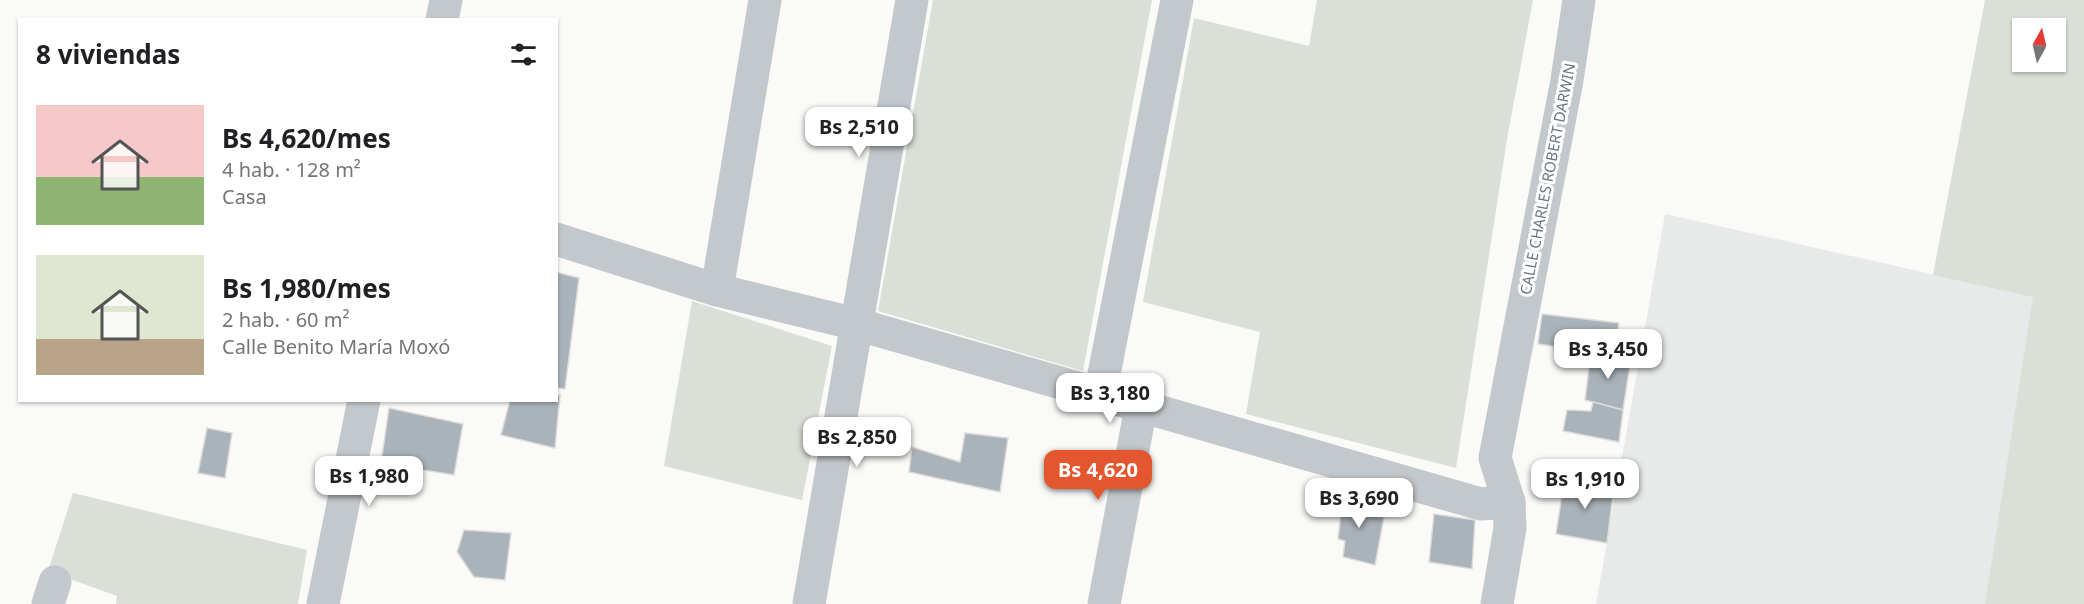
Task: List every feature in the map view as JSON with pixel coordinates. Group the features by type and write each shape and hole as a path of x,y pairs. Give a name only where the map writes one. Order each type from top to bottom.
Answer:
{"street":[{"path":"442,18 446,0"},
{"path":"717,290 765,0"},
{"path":"809,604 912,0"},
{"path":"1100,394 1177,0"},
{"name":"CALLE CHARLES ROBERT DARWIN","path":"1497,604 1510,528 1509,502 1495,458 1565,91 1579,0"},
{"path":"558,240 717,290 855,324 1481,504 1509,502"},
{"path":"323,604 364,402"},
{"path":"1104,604 1141,407"}],"shaded area":[{"path":"933,0 1152,0 1083,371 878,311"},
{"path":"1317,0 1533,0 1507,139 1456,468 1246,414 1260,332 1143,302 1194,18 1309,46"},
{"path":"1985,0 2084,0 2084,604 1985,604 2033,297 1933,275"},
{"path":"1665,214 2034,297 1985,604 1596,604"},
{"path":"692,301 832,346 802,500 664,466"},
{"path":"73,493 307,550 298,604 116,604 117,596 48,571"}],"building":[{"path":"558,273 579,278 565,389 558,388"},
{"path":"1542,314 1619,323 1613,355 1538,344"},
{"path":"1591,352 1631,358 1623,410 1585,400"},
{"path":"558,395 560,395 555,448 501,435 509,402 558,402"},
{"path":"1593,402 1623,410 1619,442 1563,431 1567,410 1591,411"},
{"path":"389,408 463,424 454,475 381,463"},
{"path":"207,428 232,433 225,478 198,473"},
{"path":"965,433 1008,438 1000,492 909,472 912,447 960,462"},
{"path":"1565,475 1614,486 1607,543 1556,534"},
{"path":"1344,488 1364,490 1360,514 1384,517 1375,565 1343,557 1345,541 1338,539"},
{"path":"1434,514 1475,520 1472,569 1429,562"},
{"path":"464,530 511,533 505,580 474,577 457,552"}]}
